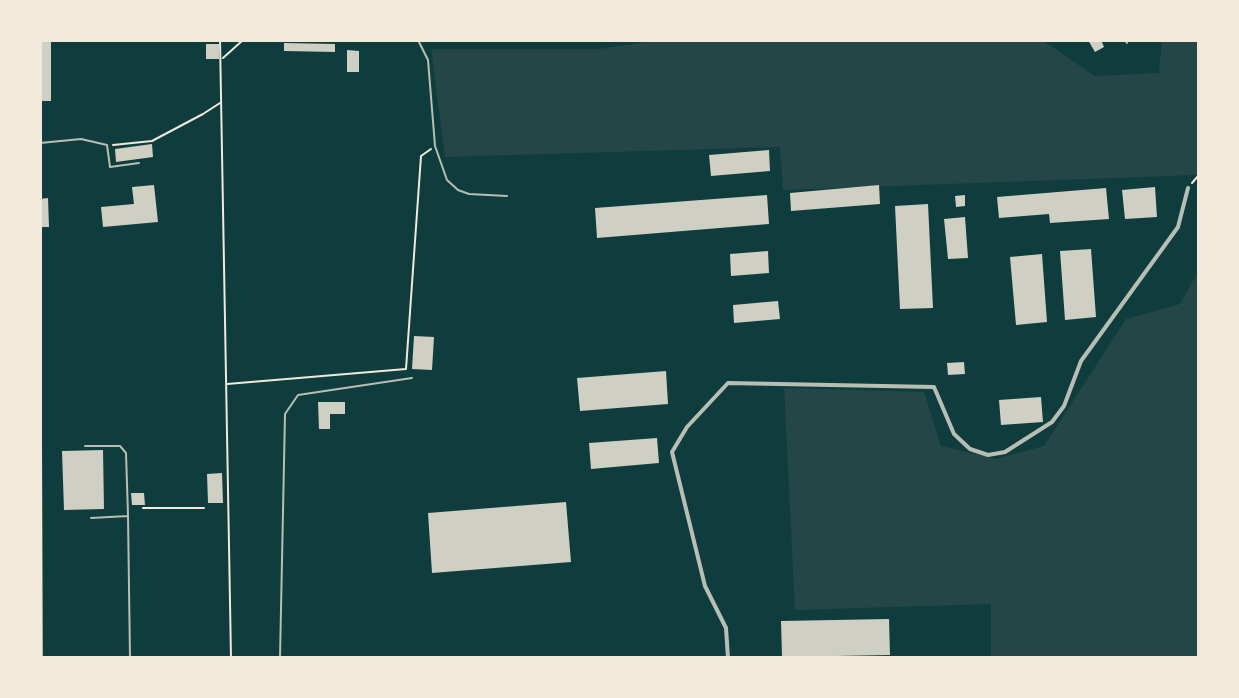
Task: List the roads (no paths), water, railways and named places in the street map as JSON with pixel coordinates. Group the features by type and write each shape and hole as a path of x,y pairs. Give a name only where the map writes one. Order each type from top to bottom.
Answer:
{"street":[{"path":"728,658 726,628 705,586 672,452 687,427 728,383 934,387 954,434 970,449 988,455 1005,452 1052,422 1064,406 1081,361 1178,227 1188,188"}],"lane":[{"path":"418,40 428,60 435,146 447,180 458,190 469,194 507,196"},
{"path":"40,143 81,139 107,145 110,167 139,163"},
{"path":"280,658 285,414 298,395 412,378"},
{"path":"41,441 42,658"},
{"path":"85,446 120,446 126,453 130,658"},
{"path":"91,518 128,516"}]}
